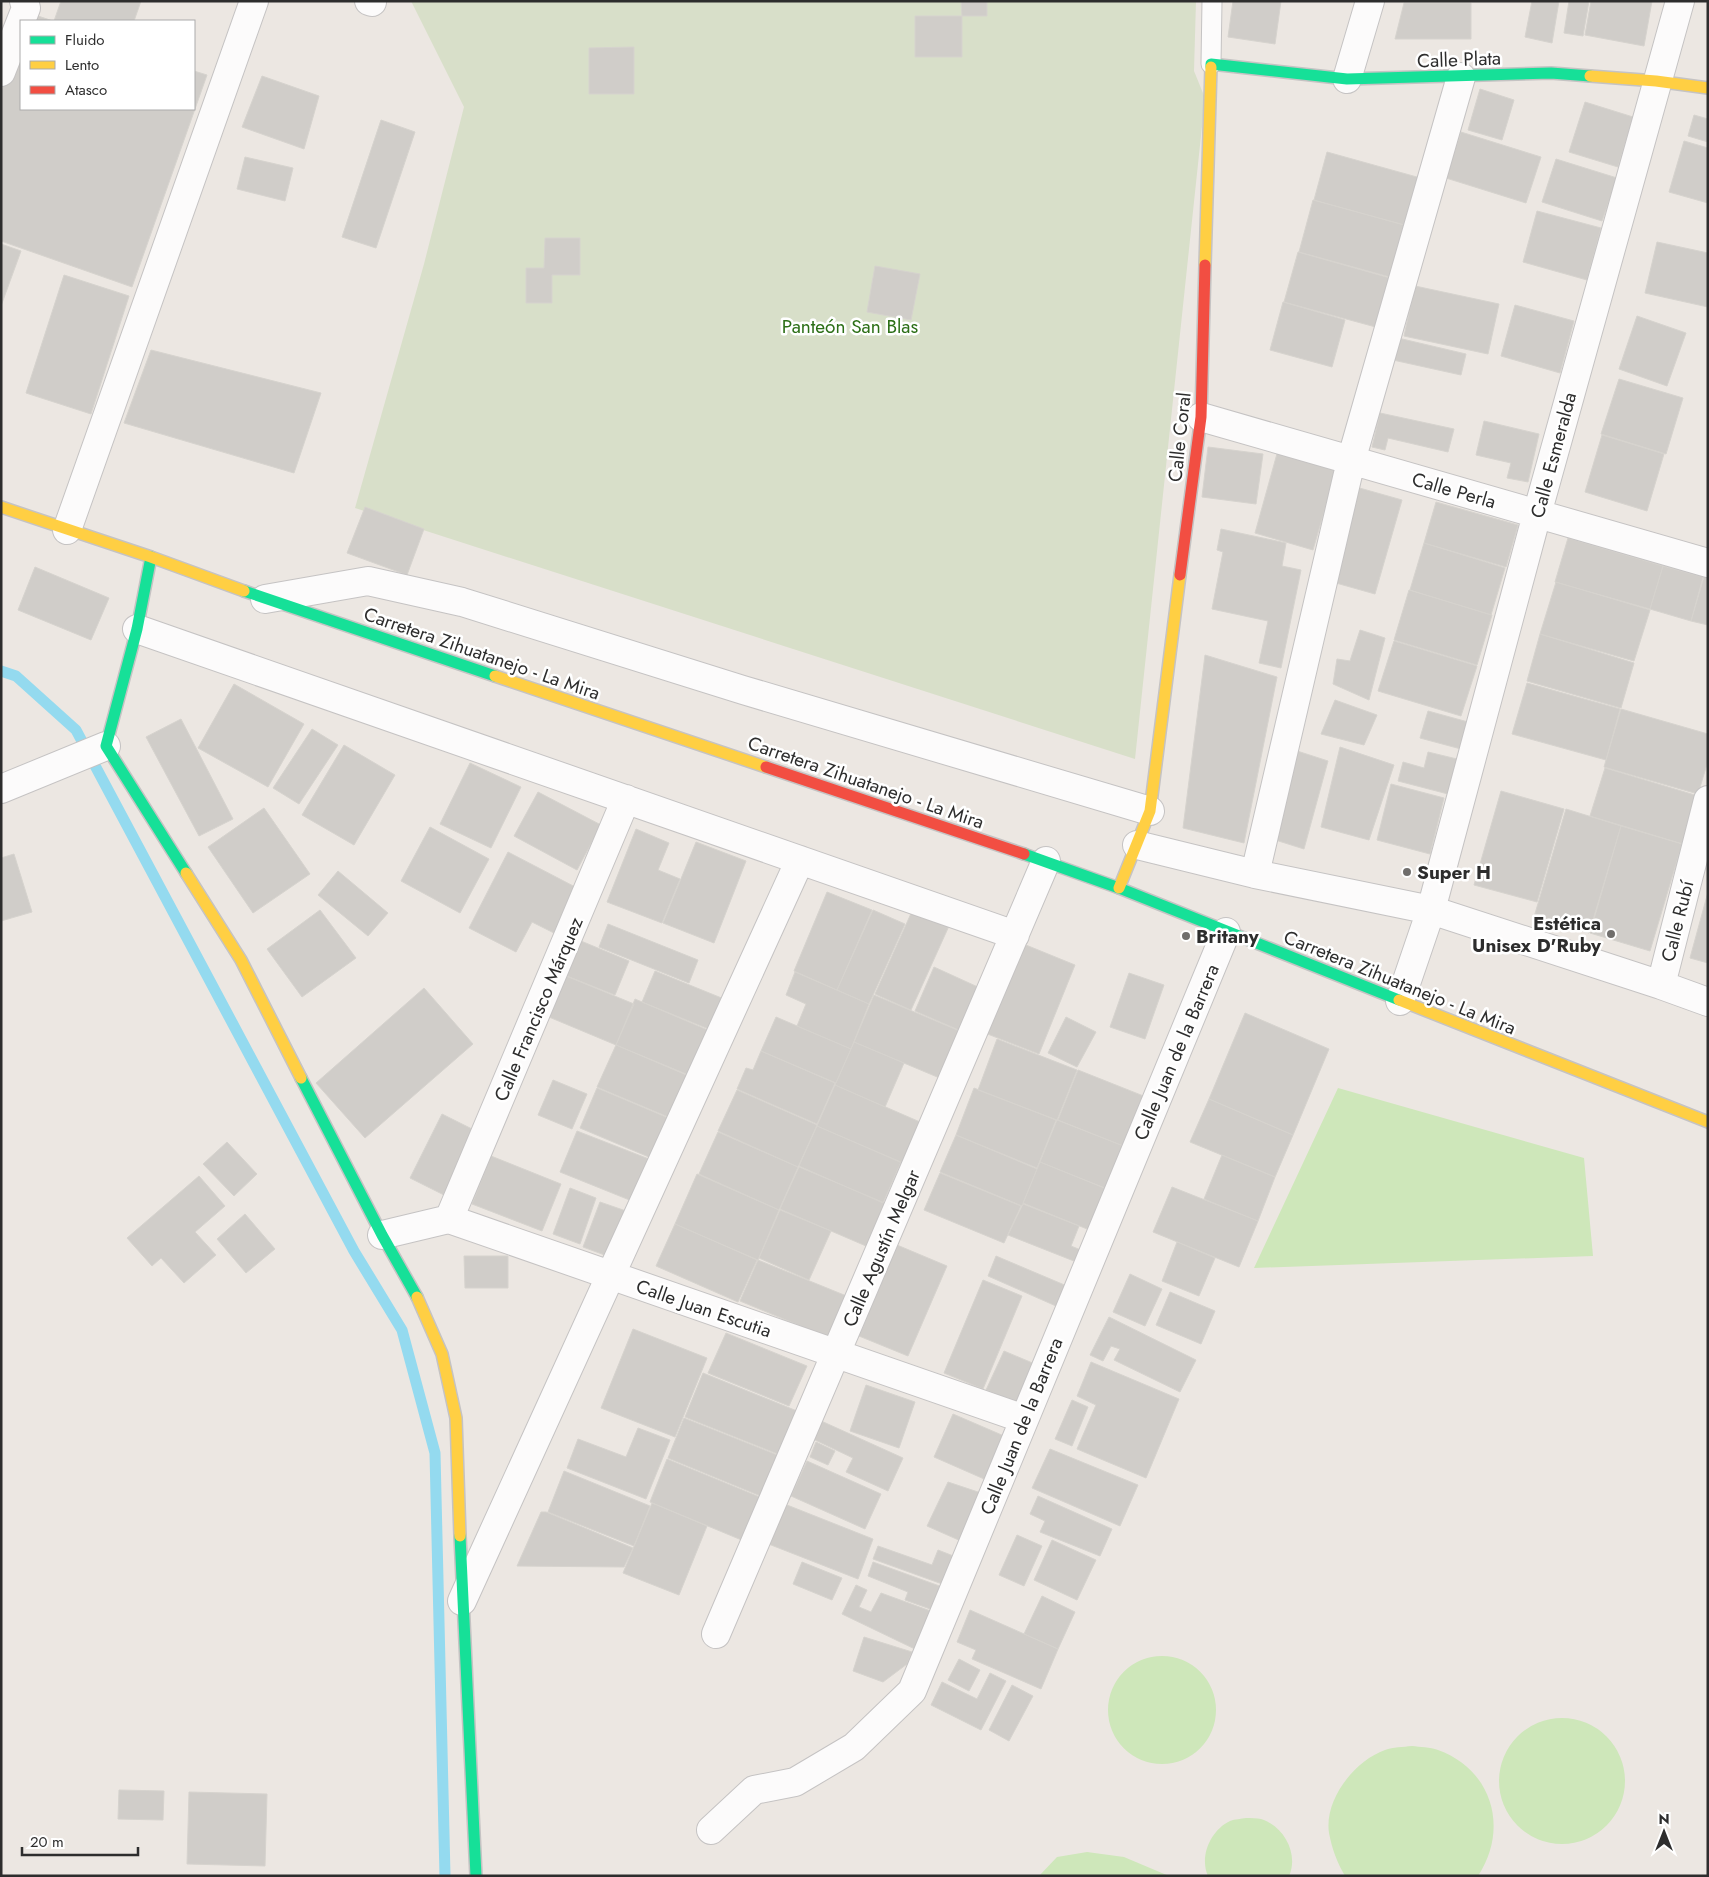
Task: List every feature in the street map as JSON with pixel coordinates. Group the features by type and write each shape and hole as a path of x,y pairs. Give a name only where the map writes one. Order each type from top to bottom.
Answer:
{"main road":[{"name":"Calle Plata","path":"1211,64 1347,79 1551,73 1656,81 1708,88"},
{"name":"Calle Coral","path":"1119,888 1150,811 1201,417 1211,64"},
{"name":"Carretera Zihuatanejo - La Mira","path":"1,507 1046,861 1119,888 1708,1122"},
{"path":"151,557 137,629 95,750 242,960 382,1235 414,1293 442,1354 456,1418 462,1601 476,1876"}],"street":[{"path":"21,20 26,8 24,1"},
{"path":"67,530 254,1"},
{"path":"1347,79 1370,1"},
{"name":"Calle Esmeralda","path":"1400,1001 1431,910 1537,514 1656,81 1680,1"},
{"path":"1,72 20,23"},
{"path":"1254,874 1351,461 1461,77"},
{"name":"Calle Perla","path":"1201,417 1708,563"},
{"path":"265,598 368,580 462,602 743,690 1150,811"},
{"path":"137,629 1015,935"},
{"path":"1,789 95,750"},
{"name":"Calle Francisco Márquez","path":"450,1219 626,799"},
{"name":"Calle Rubí","path":"1661,984 1708,800"},
{"path":"1137,845 1254,874 1431,910 1661,984 1708,1002"},
{"path":"462,1601 800,860"},
{"name":"Calle Agustín Melgar","path":"716,1634 1046,861"},
{"name":"Calle Juan de la Barrera","path":"712,1830 754,1790 795,1782 854,1747 912,1691 1226,932"},
{"path":"382,1235 450,1219"},
{"name":"Calle Juan Escutia","path":"450,1219 1024,1419"}],"lane":[{"path":"1211,64 1212,1"}],"green space":[{"name":"Panteón San Blas","path":"411,1 1196,1 1194,71 1205,98 1135,759 355,508 424,264 464,107"},
{"path":"1338,1088 1584,1158 1593,1256 1254,1268"},
{"path":"1162,1656 1183,1660 1200,1672 1212,1689 1216,1710 1212,1731 1200,1748 1183,1760 1162,1764 1141,1760 1124,1748 1112,1731 1108,1710 1112,1689 1124,1672 1141,1660"},
{"path":"1562,1718 1586,1723 1606,1737 1620,1757 1625,1781 1620,1805 1606,1825 1586,1839 1562,1844 1538,1839 1518,1825 1504,1805 1499,1781 1504,1757 1518,1737 1538,1723"},
{"path":"1412,1746 1435,1749 1457,1759 1472,1772 1483,1786 1490,1803 1493,1839 1487,1858 1478,1876 1345,1876 1335,1855 1329,1833 1331,1808 1336,1795 1352,1772 1373,1755 1388,1749"},
{"path":"1246,1818 1259,1819 1269,1823 1283,1834 1291,1850 1292,1868 1289,1876 1208,1876 1205,1860 1208,1844 1212,1837 1223,1825 1230,1821"},
{"path":"1087,1852 1124,1857 1169,1876 1039,1876 1057,1857"}],"building":[{"path":"61,1 141,1 134,20 54,20"},
{"path":"961,1 987,1 987,16 962,16"},
{"path":"1233,1 1281,1 1275,44 1228,37"},
{"path":"1532,1 1559,1 1552,43 1525,37"},
{"path":"1569,1 1589,1 1583,36 1564,33"},
{"path":"1591,1 1652,1 1644,46 1585,35"},
{"path":"1404,3 1471,3 1471,39 1395,39"},
{"path":"29,13 50,20 26,20"},
{"path":"915,16 962,16 962,57 915,57"},
{"path":"20,38 20,110 195,110 132,287 1,241 1,91"},
{"path":"634,47 634,94 589,94 589,48"},
{"path":"195,71 207,75 195,109"},
{"path":"262,76 319,96 304,149 242,127"},
{"path":"1480,89 1514,100 1502,140 1468,130"},
{"path":"1585,102 1633,117 1618,167 1569,152"},
{"path":"1694,115 1708,119 1708,142 1688,136"},
{"path":"381,120 415,132 376,248 342,237"},
{"path":"1461,132 1541,157 1526,203 1446,178"},
{"path":"1684,141 1708,148 1708,203 1669,192"},
{"path":"1327,152 1424,179 1411,227 1314,200"},
{"path":"245,157 293,168 285,201 237,189"},
{"path":"1556,159 1617,178 1602,221 1542,202"},
{"path":"1313,200 1412,227 1397,279 1299,252"},
{"path":"1537,211 1601,228 1587,280 1523,262"},
{"path":"545,238 580,238 580,275 552,275 552,303 526,303 526,268 544,268"},
{"path":"1657,242 1708,253 1708,307 1645,293"},
{"path":"1,244 21,251 1,306"},
{"path":"1298,252 1397,280 1383,329 1284,302"},
{"path":"875,266 920,274 911,320 867,312"},
{"path":"64,275 129,296 91,414 26,393"},
{"path":"1415,286 1499,304 1488,354 1404,336"},
{"path":"1283,302 1345,320 1332,367 1270,350"},
{"path":"1515,305 1574,321 1560,373 1501,356"},
{"path":"1637,316 1686,333 1667,386 1619,369"},
{"path":"1398,338 1466,354 1461,375 1393,360"},
{"path":"151,350 321,393 294,473 124,423"},
{"path":"1619,379 1683,398 1666,454 1601,434"},
{"path":"1380,413 1454,429 1448,452 1388,438 1385,450 1372,447"},
{"path":"1484,421 1539,434 1528,482 1507,478 1511,463 1476,455"},
{"path":"1602,435 1664,454 1647,511 1585,492"},
{"path":"1208,447 1263,454 1256,504 1202,497"},
{"path":"1278,450 1337,467 1313,550 1255,533"},
{"path":"1356,487 1402,500 1375,594 1329,581"},
{"path":"1436,502 1518,525 1506,567 1424,543"},
{"path":"365,507 424,529 407,575 347,553"},
{"path":"1221,529 1286,543 1282,566 1301,570 1281,668 1259,663 1268,621 1212,609 1223,552 1217,550"},
{"path":"1568,538 1663,566 1650,609 1555,582"},
{"path":"1424,543 1505,568 1491,615 1410,590"},
{"path":"1663,566 1703,577 1691,621 1650,609"},
{"path":"35,567 109,598 91,640 18,610"},
{"path":"1704,577 1708,578 1708,625 1691,621"},
{"path":"1556,582 1650,610 1634,661 1540,634"},
{"path":"1409,590 1492,615 1477,665 1394,640"},
{"path":"1360,630 1385,638 1369,700 1333,684 1337,659 1350,661"},
{"path":"1540,634 1634,663 1621,708 1527,681"},
{"path":"1394,641 1477,666 1461,716 1378,691"},
{"path":"1205,655 1277,677 1244,843 1183,828"},
{"path":"1527,683 1620,709 1606,760 1512,734"},
{"path":"234,684 304,724 268,787 198,748"},
{"path":"1335,700 1377,715 1364,745 1321,734"},
{"path":"1621,709 1708,734 1708,761 1698,794 1604,767"},
{"path":"1428,711 1468,722 1461,749 1420,738"},
{"path":"181,719 233,819 199,836 146,737"},
{"path":"312,729 338,745 299,804 273,788"},
{"path":"344,745 395,775 354,845 302,815"},
{"path":"1340,747 1394,765 1369,840 1321,827"},
{"path":"1291,749 1328,761 1304,849 1269,838"},
{"path":"1428,752 1457,759 1448,794 1398,781 1403,762 1424,768"},
{"path":"470,763 521,787 491,848 440,824"},
{"path":"1605,768 1698,796 1683,844 1590,816"},
{"path":"1391,784 1444,798 1430,854 1377,840"},
{"path":"1501,791 1564,809 1537,902 1474,885"},
{"path":"538,792 601,825 577,870 514,836"},
{"path":"264,808 310,874 253,913 208,847"},
{"path":"1566,809 1621,826 1589,933 1534,917"},
{"path":"1621,826 1682,844 1650,951 1590,933"},
{"path":"430,827 489,859 460,913 401,881"},
{"path":"636,829 669,843 658,870 680,879 662,923 607,902"},
{"path":"696,842 746,861 714,943 663,923"},
{"path":"508,852 581,890 558,935 532,922 516,952 469,928"},
{"path":"14,854 32,912 1,921 1,858"},
{"path":"338,871 388,913 368,936 318,895"},
{"path":"827,892 872,910 837,990 794,971"},
{"path":"1708,892 1708,963 1690,958"},
{"path":"913,909 949,926 911,1010 875,994"},
{"path":"320,910 356,958 302,997 267,949"},
{"path":"873,910 905,924 869,1004 837,990"},
{"path":"608,924 698,960 689,983 599,947"},
{"path":"581,941 629,961 615,995 567,976"},
{"path":"1021,943 1075,965 1039,1054 985,1033"},
{"path":"934,967 980,988 961,1031 915,1011"},
{"path":"655,971 724,999 711,1030 642,1002"},
{"path":"795,972 869,1004 851,1049 797,1026 806,1004 786,995"},
{"path":"1129,973 1164,985 1145,1039 1110,1027"},
{"path":"566,976 634,1004 616,1045 549,1017"},
{"path":"424,988 473,1044 365,1138 316,1083"},
{"path":"874,995 962,1032 942,1079 854,1042"},
{"path":"635,999 710,1031 691,1076 616,1045"},
{"path":"1245,1013 1329,1049 1293,1135 1209,1099"},
{"path":"776,1017 851,1049 836,1083 761,1051"},
{"path":"1066,1017 1096,1032 1077,1067 1048,1053"},
{"path":"997,1039 1077,1070 1057,1120 978,1090"},
{"path":"854,1042 904,1063 885,1107 835,1085"},
{"path":"616,1045 691,1077 673,1119 597,1087"},
{"path":"761,1051 835,1083 817,1124 737,1089 746,1068 753,1070"},
{"path":"1078,1070 1151,1099 1131,1149 1058,1120"},
{"path":"553,1080 587,1094 572,1129 538,1115"},
{"path":"835,1085 920,1122 902,1163 817,1126"},
{"path":"597,1088 673,1120 656,1160 580,1128"},
{"path":"974,1088 1056,1120 1037,1168 956,1135"},
{"path":"737,1090 817,1125 798,1167 718,1131"},
{"path":"1209,1099 1293,1135 1275,1177 1190,1142"},
{"path":"442,1114 480,1133 448,1197 410,1178"},
{"path":"1057,1120 1131,1149 1115,1192 1040,1162"},
{"path":"817,1126 901,1162 883,1203 799,1166"},
{"path":"577,1131 654,1161 637,1203 560,1172"},
{"path":"718,1132 798,1167 779,1210 699,1174"},
{"path":"956,1135 1037,1169 1022,1206 940,1172"},
{"path":"227,1142 257,1174 234,1196 203,1164"},
{"path":"1222,1155 1275,1177 1258,1221 1204,1199"},
{"path":"491,1156 561,1184 542,1231 472,1204"},
{"path":"1040,1162 1114,1192 1097,1233 1023,1203"},
{"path":"799,1167 892,1206 873,1249 780,1209"},
{"path":"940,1173 1021,1206 1004,1243 924,1210"},
{"path":"697,1174 779,1210 758,1260 675,1224"},
{"path":"199,1176 225,1206 195,1232 216,1255 184,1283 161,1258 152,1266 127,1238"},
{"path":"1172,1187 1258,1221 1239,1267 1153,1232"},
{"path":"570,1188 596,1198 580,1244 553,1234"},
{"path":"600,1202 626,1211 610,1257 583,1247"},
{"path":"1023,1204 1079,1226 1071,1246 1088,1253 1084,1265 1008,1235"},
{"path":"780,1210 831,1231 809,1280 759,1258"},
{"path":"245,1214 275,1249 246,1273 217,1239"},
{"path":"675,1224 757,1260 738,1302 656,1266"},
{"path":"1177,1242 1215,1258 1199,1296 1162,1281"},
{"path":"897,1245 947,1266 908,1356 859,1336"},
{"path":"464,1256 508,1256 508,1288 465,1288"},
{"path":"996,1256 1074,1289 1065,1310 988,1276"},
{"path":"758,1260 849,1297 832,1339 740,1301"},
{"path":"1130,1274 1162,1289 1145,1326 1113,1312"},
{"path":"983,1280 1022,1296 983,1389 944,1373"},
{"path":"1170,1292 1215,1311 1201,1344 1156,1325"},
{"path":"1109,1317 1196,1360 1180,1392 1114,1360 1120,1349 1111,1346 1103,1361 1090,1355"},
{"path":"633,1329 707,1358 675,1437 601,1408"},
{"path":"726,1333 807,1366 789,1406 708,1373"},
{"path":"1004,1351 1042,1367 1026,1406 986,1390"},
{"path":"1091,1362 1179,1399 1146,1478 1077,1449 1096,1405 1077,1396"},
{"path":"703,1373 797,1411 780,1455 685,1417"},
{"path":"866,1385 915,1402 899,1448 850,1431"},
{"path":"1072,1400 1088,1407 1072,1446 1055,1439"},
{"path":"953,1414 1011,1439 991,1482 934,1457"},
{"path":"684,1418 780,1456 763,1497 668,1458"},
{"path":"819,1420 903,1458 888,1491 846,1472 853,1458 811,1438"},
{"path":"638,1428 670,1440 646,1499 567,1468 578,1439 626,1457"},
{"path":"816,1442 835,1451 828,1465 810,1457"},
{"path":"1050,1449 1138,1485 1120,1526 1032,1488"},
{"path":"667,1459 762,1498 744,1541 650,1502"},
{"path":"807,1461 881,1494 865,1529 791,1496"},
{"path":"564,1471 650,1506 634,1546 548,1512"},
{"path":"948,1482 984,1494 961,1541 927,1526"},
{"path":"1038,1496 1112,1529 1100,1556 1040,1532 1045,1521 1030,1514"},
{"path":"652,1503 707,1526 679,1595 623,1573"},
{"path":"782,1503 873,1539 858,1579 766,1543"},
{"path":"541,1512 546,1512 633,1548 624,1567 517,1566"},
{"path":"1017,1535 1042,1546 1024,1586 999,1575"},
{"path":"1052,1540 1096,1560 1077,1600 1034,1580"},
{"path":"878,1546 932,1565 938,1550 956,1557 945,1585 873,1559"},
{"path":"802,1562 842,1578 832,1600 793,1584"},
{"path":"873,1562 945,1588 936,1611 905,1600 908,1592 868,1576"},
{"path":"856,1585 867,1590 859,1607 871,1612 881,1593 936,1613 919,1651 842,1614"},
{"path":"1042,1596 1075,1612 1058,1649 1024,1634"},
{"path":"970,1610 1058,1649 1041,1689 972,1659 976,1650 957,1642"},
{"path":"864,1637 912,1652 907,1664 883,1682 853,1671"},
{"path":"959,1659 980,1670 969,1691 948,1680"},
{"path":"990,1673 1006,1681 981,1730 931,1705 942,1682 977,1699"},
{"path":"1012,1685 1033,1696 1009,1741 989,1730"},
{"path":"119,1790 164,1791 163,1820 118,1819"},
{"path":"189,1792 267,1794 265,1866 187,1864"}],"waterway":[{"path":"1,671 16,676 76,730 354,1251 402,1330 435,1453 445,1876"}],"traffic: fast":[{"path":"1211,67 1211,64 1347,79 1551,73 1590,76"},
{"path":"151,557 137,629 106,746 186,873"},
{"path":"244,591 495,676"},
{"path":"1024,854 1119,888 1399,1000"},
{"path":"301,1078 382,1235 417,1297"},
{"path":"460,1536 476,1876"}],"traffic: slow":[{"path":"1205,265 1211,67"},
{"path":"1590,76 1656,81 1708,88"},
{"path":"1,507 151,557 244,591"},
{"path":"1119,888 1150,811 1180,575"},
{"path":"495,676 766,767"},
{"path":"186,873 241,960 301,1078"},
{"path":"1399,1000 1708,1122"},
{"path":"417,1297 442,1354 456,1418 460,1536"}],"traffic: jam":[{"path":"1180,575 1201,417 1205,265"},
{"path":"766,767 1024,854"}],"place":[{"name":"Super H","path":"1407,872"},
{"name":"Estética Unisex D'Ruby","path":"1611,934"},
{"name":"Britany","path":"1186,936"}]}
